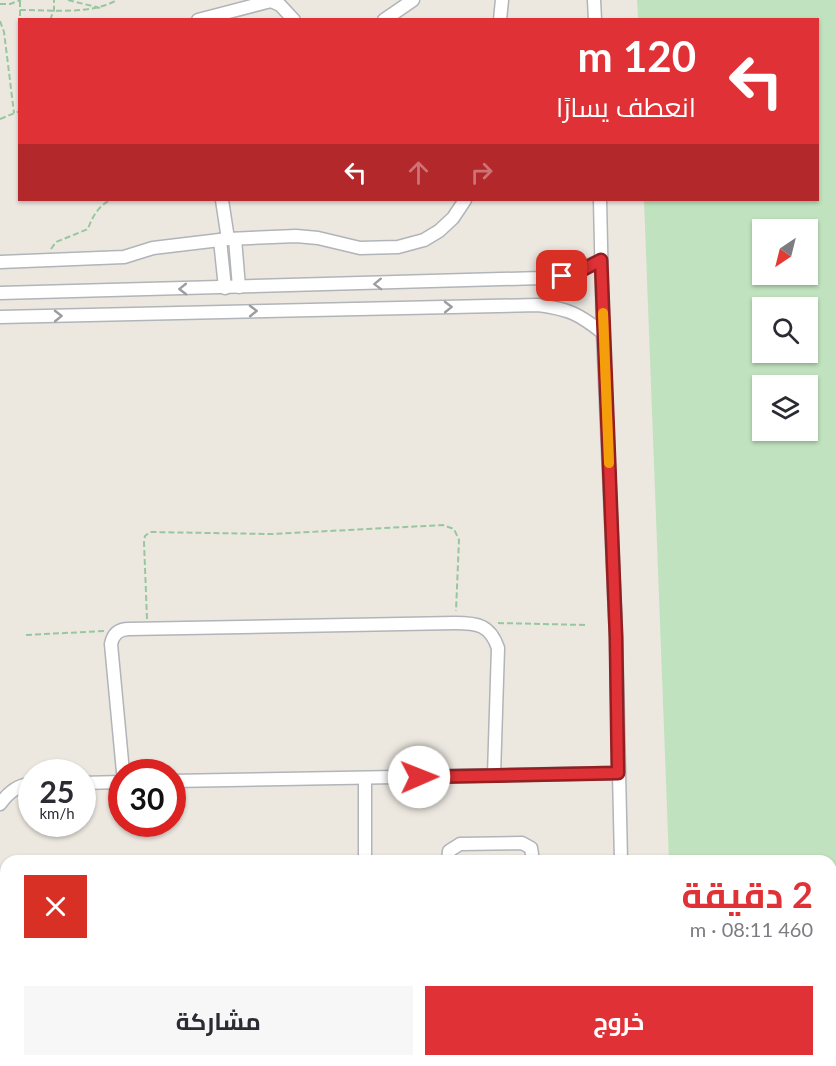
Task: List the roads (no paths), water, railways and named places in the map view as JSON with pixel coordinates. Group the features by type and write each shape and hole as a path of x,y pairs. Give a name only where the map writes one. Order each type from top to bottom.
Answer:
{"street":[{"path":"387,18 414,0"},
{"path":"500,18 502,0"},
{"path":"594,0 595,18"},
{"path":"205,18 271,1 280,5 292,18"},
{"path":"222,201 239,287"},
{"path":"0,262 124,257 153,248 228,239 307,236 360,248 407,245 424,240 439,231 453,218 464,201"},
{"path":"600,201 603,333 616,637 621,855"},
{"path":"225,288 228,239"},
{"path":"0,294 541,278 562,276 582,270 601,260"},
{"path":"0,317 538,305 562,308 584,318 603,333"},
{"path":"122,759 111,644 115,634 124,629 474,623 480,625 493,637 498,648 494,775"},
{"path":"186,781 618,773"},
{"path":"365,778 365,855"},
{"path":"0,804 18,788"},
{"path":"449,855 449,851 460,844 522,843 531,848 532,855"}]}
